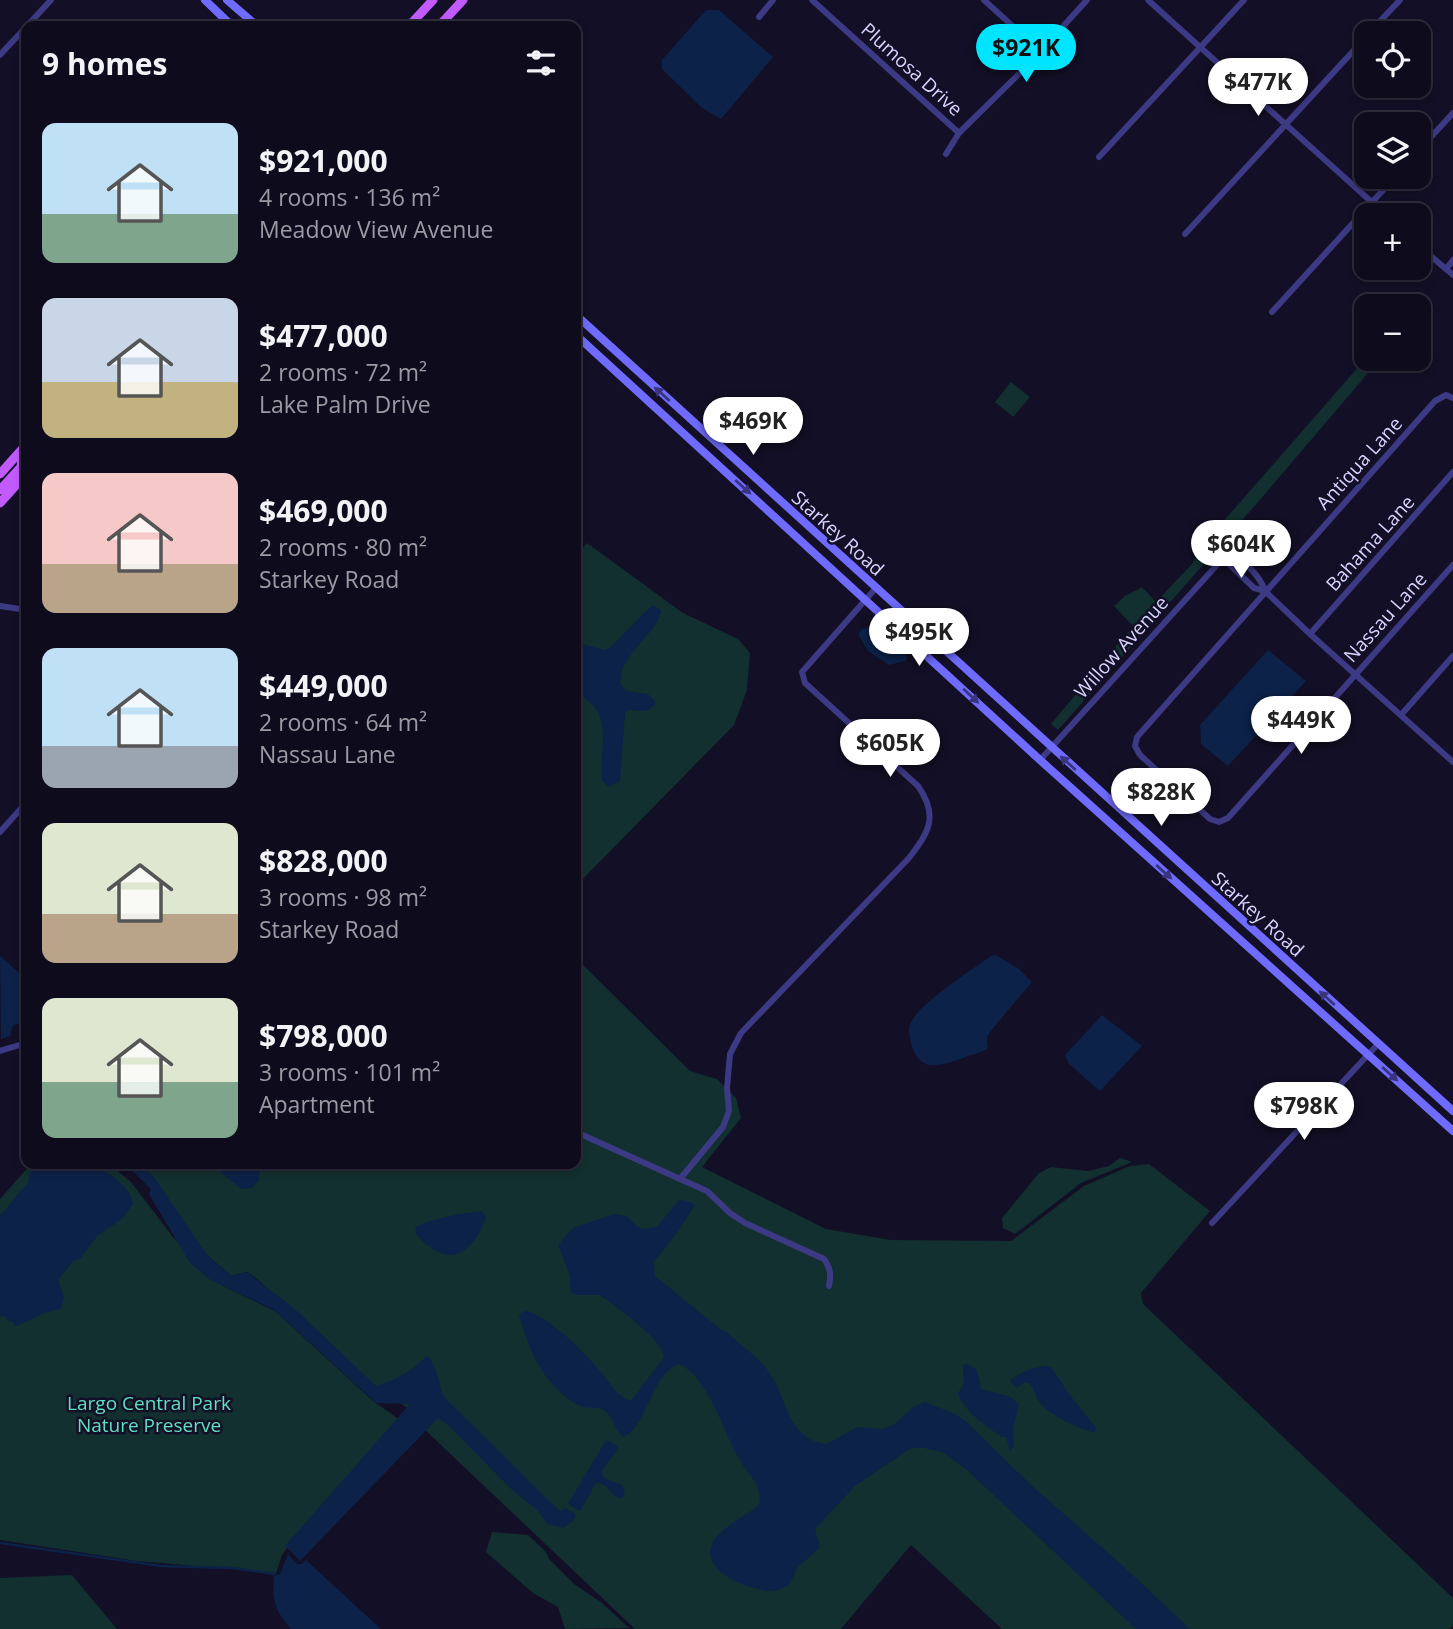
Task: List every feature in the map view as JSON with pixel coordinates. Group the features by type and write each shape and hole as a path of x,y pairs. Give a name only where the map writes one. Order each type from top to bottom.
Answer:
{"main road":[{"path":"205,0 227,21"},
{"path":"227,0 251,21"},
{"path":"414,21 433,0"},
{"path":"444,21 460,0"},
{"name":"Starkey Road","path":"581,320 1453,1111"},
{"name":"Starkey Road","path":"581,340 1041,761 1453,1131"},
{"path":"0,474 21,453"},
{"path":"0,490 21,468"},
{"path":"0,503 21,480"}],"street":[{"path":"32,21 51,0"},
{"path":"759,17 774,0"},
{"name":"Plumosa Drive","path":"812,0 959,133"},
{"path":"984,0 1040,51"},
{"path":"946,154 959,133 1087,0"},
{"path":"1148,0 1371,202"},
{"path":"1099,157 1244,0"},
{"path":"1381,21 1400,0"},
{"path":"0,55 21,33"},
{"path":"1185,234 1354,50"},
{"path":"1431,137 1453,113"},
{"path":"1272,312 1383,189"},
{"path":"1431,256 1453,275"},
{"path":"1446,269 1453,260"},
{"name":"Antiqua Lane","path":"1135,746 1137,737 1435,401 1450,397"},
{"name":"Bahama Lane","path":"1310,634 1453,472"},
{"name":"Willow Avenue","path":"1041,761 1226,555 1228,563 1254,588 1265,590"},
{"name":"Nassau Lane","path":"1135,746 1140,755 1210,819 1219,822 1228,818 1453,565"},
{"path":"680,1179 723,1127 729,1111 727,1088 730,1054 741,1033 909,858 922,841 930,822 929,802 918,786 805,684 802,672 875,589"},
{"path":"1265,590 1355,675 1452,758"},
{"path":"0,606 21,609"},
{"path":"1401,715 1453,656"},
{"path":"0,832 21,809"},
{"path":"1212,1223 1378,1044"},
{"path":"0,1051 21,1045"},
{"path":"581,1134 707,1191 745,1223 824,1259 831,1275 829,1286"}],"green space":[{"path":"1355,371 1370,371 1058,730 1051,724 1133,626 1114,606 1142,587 1156,602 1192,564 1200,548"},
{"path":"1011,382 1030,397 1013,417 995,402"},
{"path":"587,543 683,613 738,639 750,653 747,690 734,725 581,881 581,550"},
{"path":"581,963 690,1071 717,1079 736,1098 741,1118 702,1167 826,1229 891,1240 1011,1241 1084,1186 1130,1166 1149,1164 1210,1211 1141,1293 1143,1304 1453,1598 1453,1626 1450,1629 1002,1629 911,1545 841,1629 635,1629 422,1427 407,1408 370,1382 257,1279 247,1272 231,1276 207,1255 143,1169 581,1169"},
{"path":"1120,1158 1132,1162 1081,1183 1015,1234 1003,1228 1002,1218 1039,1173 1051,1167 1088,1171 1109,1166"},
{"name":"Largo Central Park Nature Preserve","path":"27,1169 115,1169 131,1182 173,1237 223,1286 275,1311 373,1401 400,1420 292,1541 282,1555 276,1573 137,1561 0,1540 0,1199"},
{"path":"492,1532 528,1535 574,1584 602,1603 629,1628 565,1629 558,1607 533,1593 486,1552"},
{"path":"72,1575 117,1629 0,1629 0,1578"}],"water":[{"path":"706,10 719,10 773,57 721,119 702,108 662,69 662,60"},
{"path":"652,605 661,610 657,622 625,664 620,683 626,691 648,694 655,701 655,705 647,711 628,710 625,713 620,781 609,787 602,781 601,720 597,710 581,696 581,643 604,650 610,648"},
{"path":"873,627 908,657 905,661 889,665 868,651 858,634 862,629"},
{"path":"1268,650 1306,681 1228,766 1201,744 1200,725"},
{"path":"996,955 1019,969 1032,982 987,1037 988,1048 938,1065 920,1060 911,1043 909,1032 916,1014 960,978"},
{"path":"0,956 21,975 21,1024 13,1025 10,1036 1,1039"},
{"path":"1102,1015 1142,1046 1100,1091 1069,1064 1065,1055"},
{"path":"33,1169 99,1169 123,1185 133,1204 122,1219 97,1236 80,1259 73,1261 58,1280 64,1297 61,1309 44,1313 17,1326 6,1317 0,1316 0,1215 28,1184"},
{"path":"130,1169 145,1169 154,1177 207,1255 231,1276 247,1272 296,1310 376,1386 403,1374 427,1356 436,1370 444,1397 560,1511 565,1508 576,1514 573,1521 563,1528 548,1524 536,1509 511,1489 438,1418 300,1561 285,1546 410,1404 376,1403 274,1310 209,1279 190,1263 149,1194 151,1189"},
{"path":"217,1169 260,1169 259,1180 252,1188 241,1189"},
{"path":"679,1200 695,1205 654,1262 655,1276 726,1331 759,1361 769,1372 790,1416 804,1435 827,1444 857,1427 883,1429 896,1423 913,1407 925,1402 955,1414 968,1423 1031,1485 1190,1629 1136,1629 967,1470 942,1452 924,1448 911,1448 855,1486 815,1529 820,1547 797,1568 790,1584 775,1591 760,1590 728,1578 719,1571 710,1554 712,1544 727,1527 759,1505 760,1498 756,1485 738,1457 713,1404 697,1379 678,1364 668,1371 661,1379 639,1422 624,1437 605,1411 580,1406 571,1401 547,1378 535,1359 519,1315 524,1311 532,1313 565,1335 617,1392 631,1401 664,1357 661,1349 647,1332 600,1295 572,1293 570,1276 558,1245 573,1228 614,1214 627,1216 644,1229 657,1227"},
{"path":"482,1211 486,1218 480,1232 465,1250 456,1254 447,1255 437,1251 415,1233 416,1227 426,1222"},
{"path":"966,1363 977,1370 981,1389 1011,1397 1019,1405 1013,1429 1014,1446 1010,1451 1006,1437 1002,1437 976,1418 961,1400 958,1393 964,1384 963,1366"},
{"path":"1051,1367 1096,1428 1095,1432 1074,1425 1050,1412 1040,1403 1029,1383 1016,1388 1011,1382 1011,1379 1030,1369"},
{"path":"606,1440 618,1446 618,1449 602,1470 602,1475 622,1485 625,1494 622,1498 616,1497 605,1486 596,1483 580,1511 568,1504"},
{"path":"288,1554 297,1564 306,1560 381,1629 291,1629 278,1611 274,1593 274,1576 280,1574"}],"waterway":[{"path":"0,1543 161,1566 233,1568 275,1574"}]}
